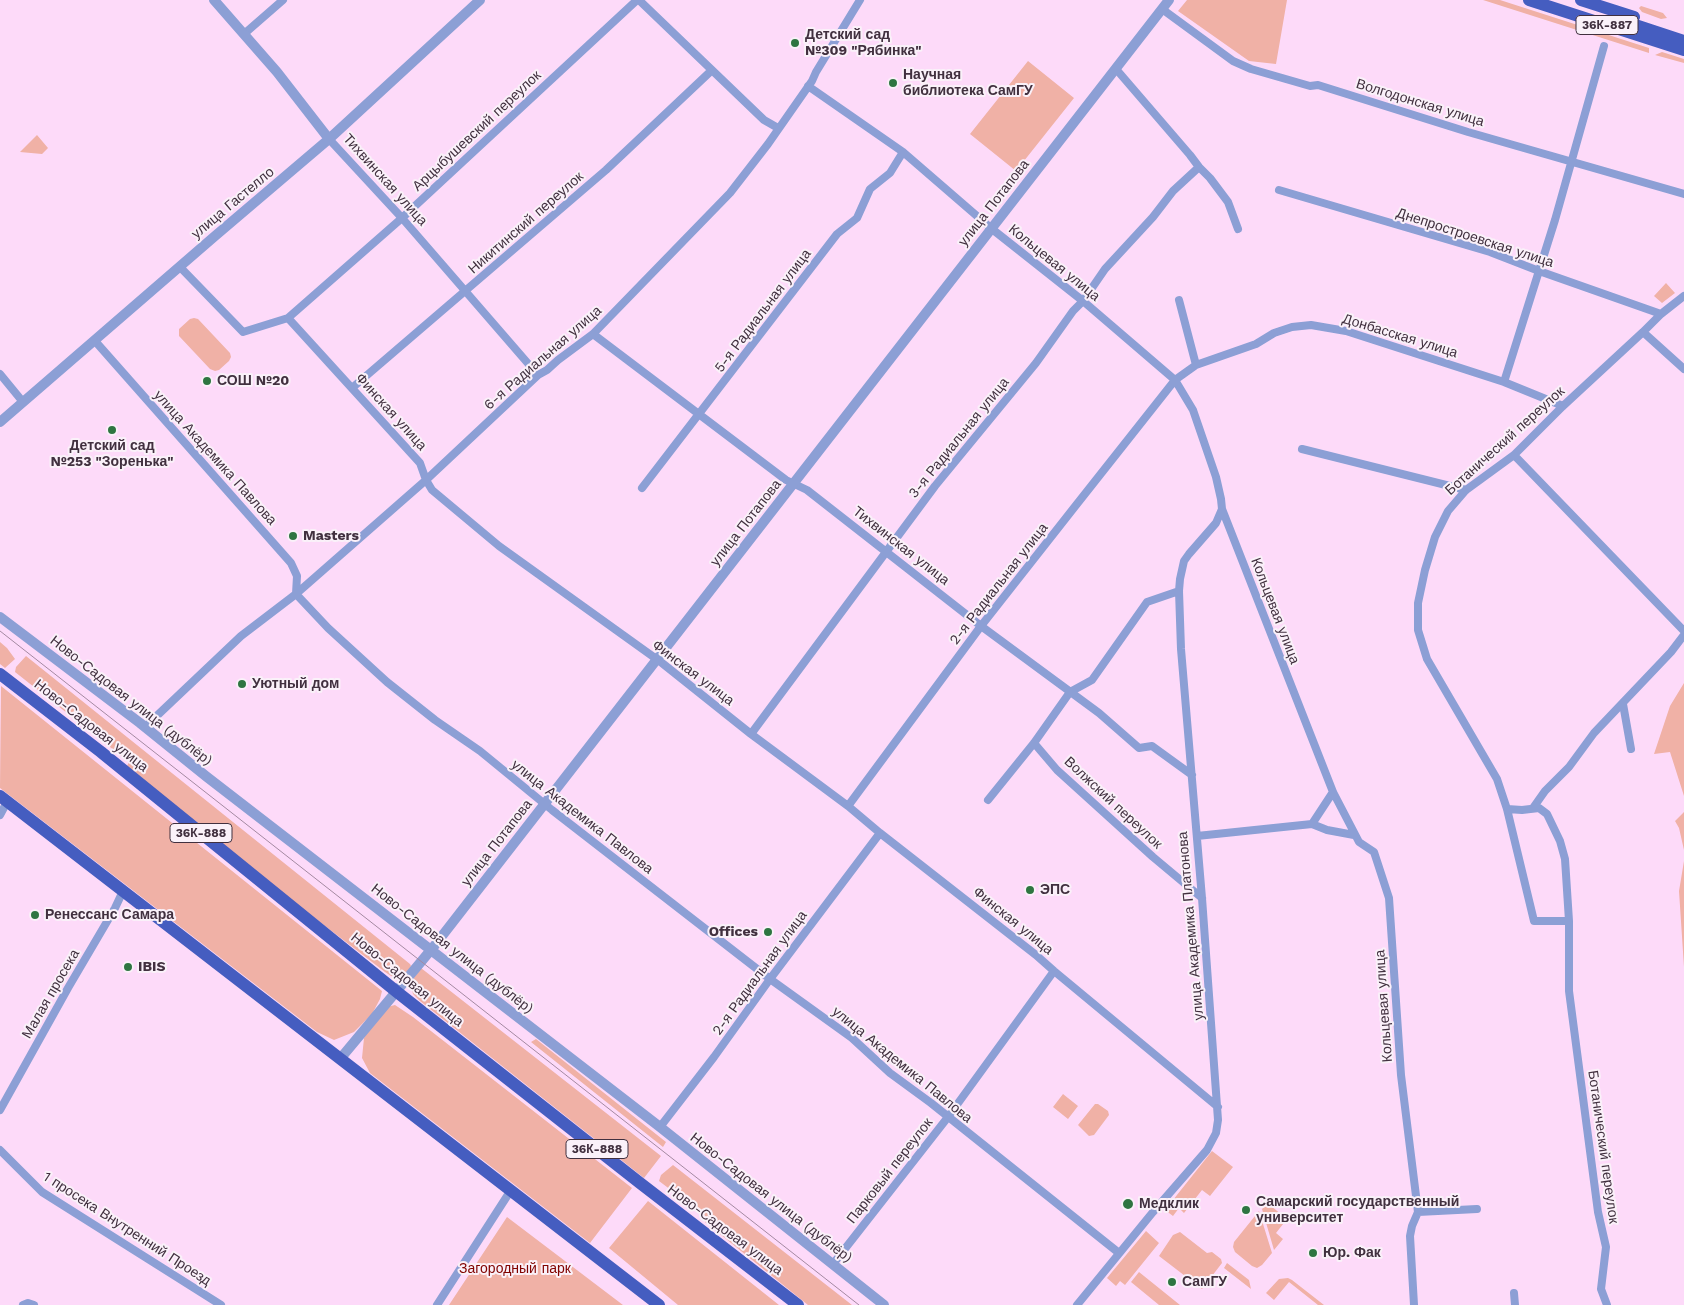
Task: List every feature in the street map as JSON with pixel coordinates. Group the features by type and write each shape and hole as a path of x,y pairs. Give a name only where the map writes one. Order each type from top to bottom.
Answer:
{"main road":[{"name":"36К-887","path":"1529,0 1684,50"},
{"name":"36К-887","path":"1556,0 1684,41"},
{"name":"36К-887","path":"1581,0 1684,33"},
{"name":"Ново-Садовая улица","path":"0,674 101,752 397,992 798,1305"},
{"path":"4,799 659,1305"}],"street":[{"name":"Тихвинская улица","path":"214,0 277,72 329,140 402,218 538,375"},
{"path":"244,34 283,0"},
{"name":"улица Гастелло","path":"0,422 329,140 480,0"},
{"path":"638,0 764,120 778,128"},
{"name":"Арцыбушевский переулок","path":"288,318 402,218 638,0"},
{"name":"6-я Радиальная улица","path":"145,727 241,636 296,594 426,480 538,375 593,334 730,193 768,144 808,86 860,0"},
{"name":"улица Потапова","path":"340,1060 431,950 1169,0"},
{"name":"Волгодонская улица","path":"1162,9 1233,61 1251,69 1310,86 1318,84 1468,132 1684,194"},
{"path":"1504,382 1604,46"},
{"path":"1116,69 1210,178 1228,202 1238,229"},
{"name":"Никитинский переулок","path":"352,388 606,170 711,70"},
{"name":"Кольцевая улица","path":"808,86 903,152 992,229 1083,302 1175,380 1193,410 1216,477 1222,509 1333,792 1354,835 1359,842 1374,852 1389,898 1402,1074 1418,1212 1410,1236 1414,1305"},
{"name":"5-я Радиальная улица","path":"642,488 837,234 857,218 870,189 890,173 903,152"},
{"name":"3-я Радиальная улица","path":"751,734 935,486 1036,363 1073,311 1083,302 1105,268 1153,217 1173,191 1199,167"},
{"name":"Днепростроевская улица","path":"1279,190 1490,252 1538,271 1661,314"},
{"path":"180,267 243,332 288,318"},
{"name":"Ботанический переулок","path":"1569,921 1534,921 1507,809 1497,779 1428,659 1418,630 1418,603 1424,570 1435,538 1448,511 1466,490 1514,455 1661,314 1684,296"},
{"path":"1179,300 1196,365"},
{"name":"Финская улица","path":"288,318 420,463 432,490 499,546 656,660 848,806 1036,954 1218,1107"},
{"name":"Донбасская улица","path":"1175,380 1196,365 1256,344 1274,332 1292,326 1311,326 1346,331 1504,382 1563,406"},
{"path":"1643,332 1684,370"},
{"name":"Тихвинская улица","path":"593,334 786,480 807,490 981,626 1099,713 1139,748 1152,746 1192,776"},
{"name":"улица Академика Павлова","path":"95,341 291,563 297,576 296,594 328,628 387,682 435,720 480,751 544,804 770,979 852,1038 890,1072 1119,1253"},
{"path":"0,374 24,402"},
{"name":"2-я Радиальная улица","path":"848,806 981,626 1175,380"},
{"path":"1302,449 1466,490"},
{"path":"1507,809 1522,810 1533,808 1545,791 1569,767 1594,733 1671,652 1684,633 1514,455"},
{"name":"улица Академика Платонова","path":"1077,1305 1207,1150 1216,1133 1218,1107 1181,649 1179,591 1184,561 1216,523 1222,509"},
{"path":"988,800 1034,743 1070,692 1092,680 1147,602 1179,591"},
{"name":"Ново-Садовая улица (дублёр)","path":"0,617 145,727 660,1127 884,1305"},
{"path":"1623,704 1632,749"},
{"name":"Волжский переулок","path":"1034,743 1057,770 1152,857 1202,898"},
{"path":"1312,824 1333,792"},
{"path":"0,815 4,799"},
{"name":"Ботанический переулок","path":"1533,808 1539,808 1547,814 1560,841 1565,859 1569,921 1569,991 1598,1212 1606,1247 1601,1289 1607,1305"},
{"path":"1197,836 1312,824 1326,830 1354,835"},
{"name":"2-я Радиальная улица","path":"660,1127 880,833"},
{"name":"Малая просека","path":"0,1110 123,891"},
{"name":"Парковый переулок","path":"833,1264 948,1117 1054,971"},
{"name":"1 просека Внутренний Проезд","path":"0,1150 42,1192 221,1305"},
{"path":"437,1305 511,1190"},
{"path":"1418,1212 1478,1209"},
{"path":"1514,1293 1515,1305"},
{"path":"23,1305 28,1303 34,1305"}],"green space":[{"path":"1187,0 1287,0 1276,64 1249,61 1178,11"},
{"path":"1483,0 1500,0 1649,48 1649,53"},
{"path":"1641,6 1663,13 1667,18 1661,19 1642,12 1639,8"},
{"path":"1662,52 1684,59 1684,63 1655,55"},
{"path":"1028,61 1074,98 1016,171 970,134"},
{"path":"37,135 48,148 42,154 20,152"},
{"path":"1666,283 1675,293 1662,303 1654,296"},
{"path":"190,319 198,319 230,353 229,361 219,370 210,369 179,336 179,329"},
{"path":"0,642 15,659 5,668 0,664"},
{"path":"26,656 410,964 411,966 408,971 397,977 385,972 273,886 127,766 129,762 15,672 16,667"},
{"path":"1684,683 1684,796 1670,752 1654,754 1670,706"},
{"path":"1,686 382,991 372,1014 354,1032 334,1040 317,1032 0,788"},
{"path":"1684,812 1684,850 1679,828 1675,821"},
{"path":"1684,861 1684,967 1679,891"},
{"path":"421,968 661,1156 644,1178 420,1001 413,994 411,986 413,979"},
{"path":"395,1005 413,1017 632,1188 590,1243 370,1073 362,1058 364,1038 383,1008"},
{"path":"536,1039 666,1142 663,1147 531,1042"},
{"path":"1063,1094 1078,1106 1068,1119 1053,1107"},
{"path":"1095,1104 1108,1111 1109,1115 1094,1135 1089,1136 1078,1125"},
{"path":"1212,1151 1233,1167 1210,1196 1202,1190 1184,1213 1179,1208 1173,1216 1165,1210"},
{"path":"673,1165 852,1305 808,1305 705,1222 708,1218 659,1181 661,1175"},
{"path":"648,1201 779,1305 678,1305 609,1248"},
{"path":"1267,1205 1287,1219 1276,1233 1283,1239 1274,1250 1262,1209"},
{"path":"1259,1211 1272,1253 1257,1268 1235,1252 1233,1247 1234,1242"},
{"name":"Загородный парк","path":"507,1217 623,1305 449,1305"},
{"path":"1146,1231 1159,1243 1125,1285 1120,1281 1116,1286 1107,1278"},
{"path":"1180,1232 1207,1253 1212,1252 1221,1259 1222,1263 1202,1289 1159,1256 1173,1235"},
{"path":"1227,1263 1249,1280 1251,1289 1224,1268"},
{"path":"1139,1272 1180,1305 1159,1305 1131,1282"},
{"path":"1288,1278 1324,1305 1318,1305 1289,1282 1274,1300 1266,1293 1279,1279"}],"tram line":[{"path":"0,631 859,1305"}],"place":[{"name":"Детский сад №309 \"Рябинка\"","path":"795,43"},
{"name":"Научная библиотека СамГУ","path":"893,83"},
{"name":"СОШ №20","path":"207,381"},
{"name":"Детский сад №253 \"Зоренька\"","path":"112,430"},
{"name":"Masters","path":"293,536"},
{"name":"Уютный дом","path":"242,684"},
{"name":"ЭПС","path":"1030,890"},
{"name":"Ренессанс Самара","path":"35,915"},
{"name":"Offices","path":"768,932"},
{"name":"IBIS","path":"128,967"},
{"name":"Медклик","path":"1128,1204"},
{"name":"Самарский государственный университет","path":"1246,1210"},
{"name":"Юр. Фак","path":"1313,1253"},
{"name":"СамГУ","path":"1172,1282"}]}
